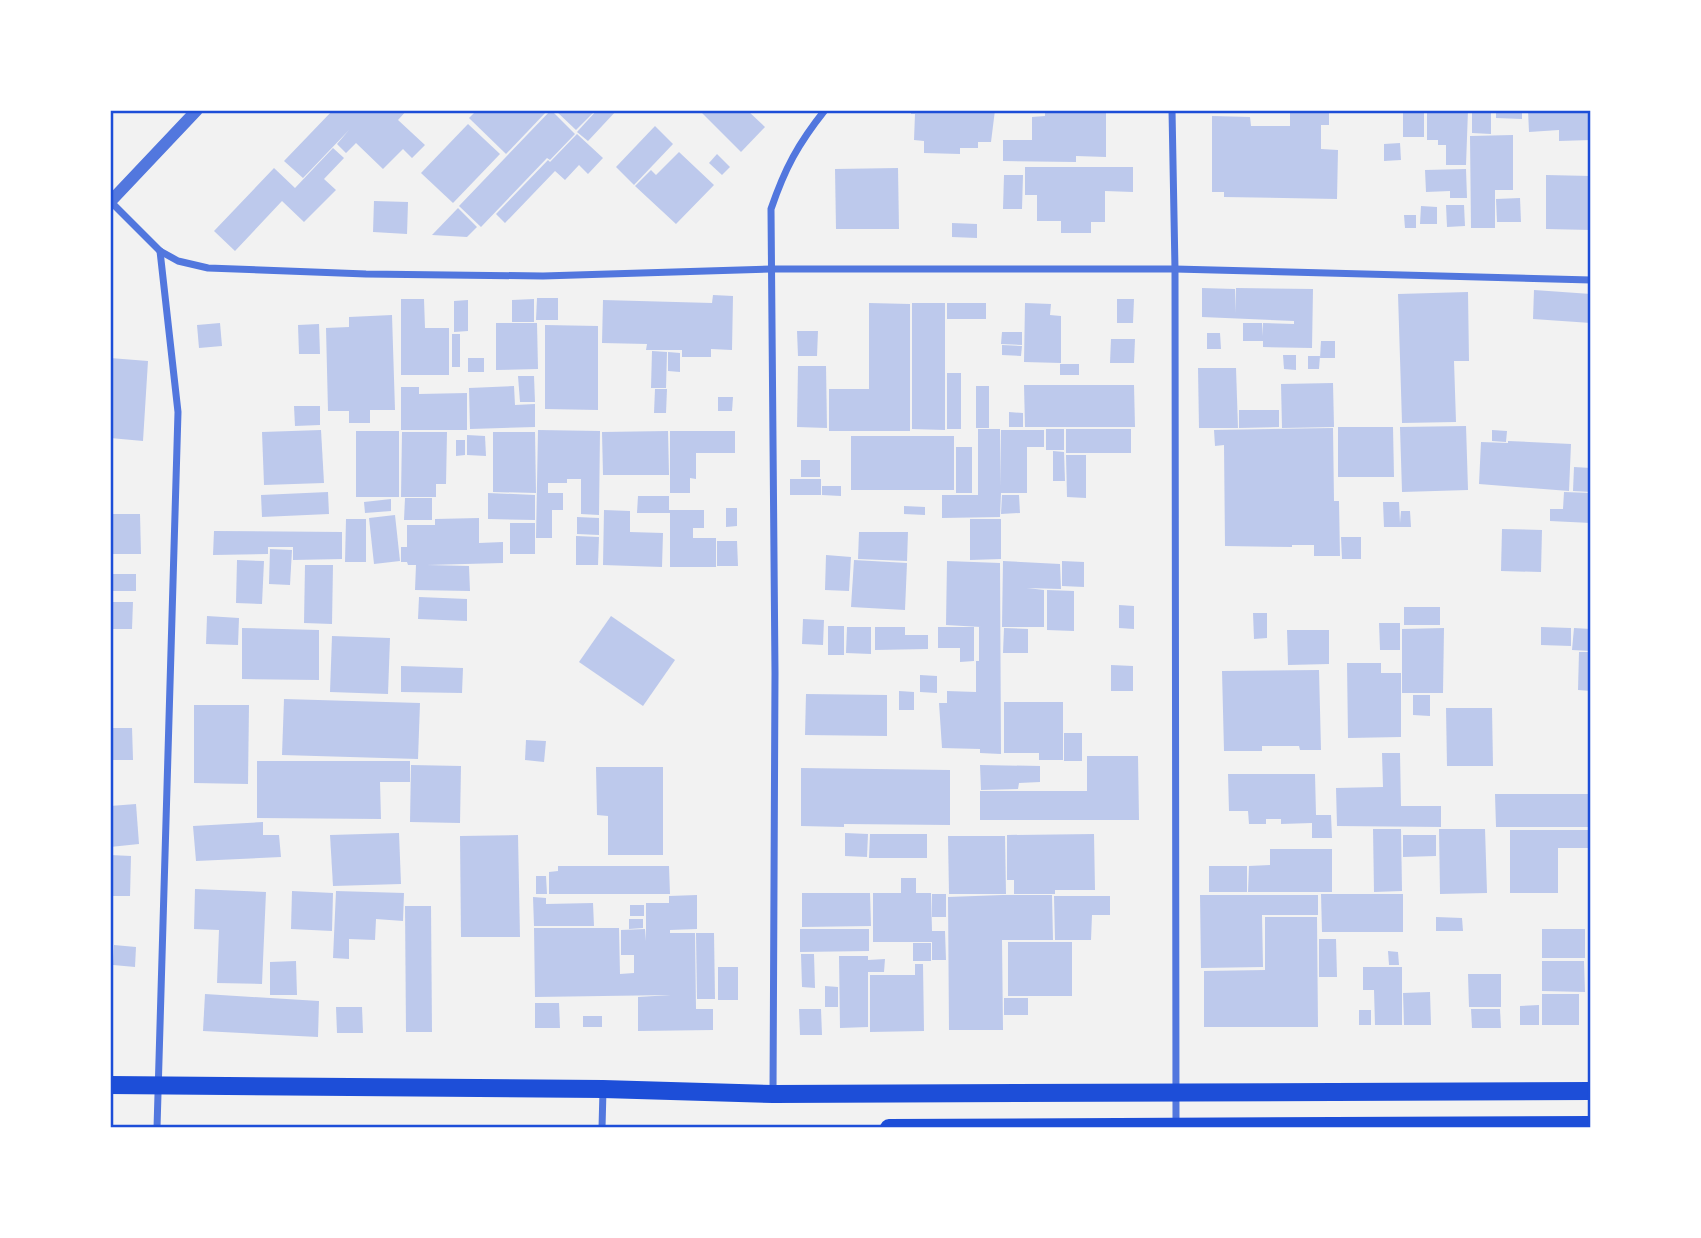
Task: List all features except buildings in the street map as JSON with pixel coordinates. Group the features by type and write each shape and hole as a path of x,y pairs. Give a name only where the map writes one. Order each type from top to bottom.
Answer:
{"main road":[{"path":"110,1085 603,1089 773,1094 1591,1091"},
{"path":"889,1128 1591,1125"}],"street":[{"path":"197,110 110,201 160,251 178,261 208,268 543,275 771,269 1175,269 1591,280"},
{"path":"773,1094 775,659 771,209 801,140 825,110"},
{"path":"1172,110 1175,269 1176,1126"},
{"path":"157,1128 178,412 160,251"},
{"path":"602,1128 603,1089"}]}
